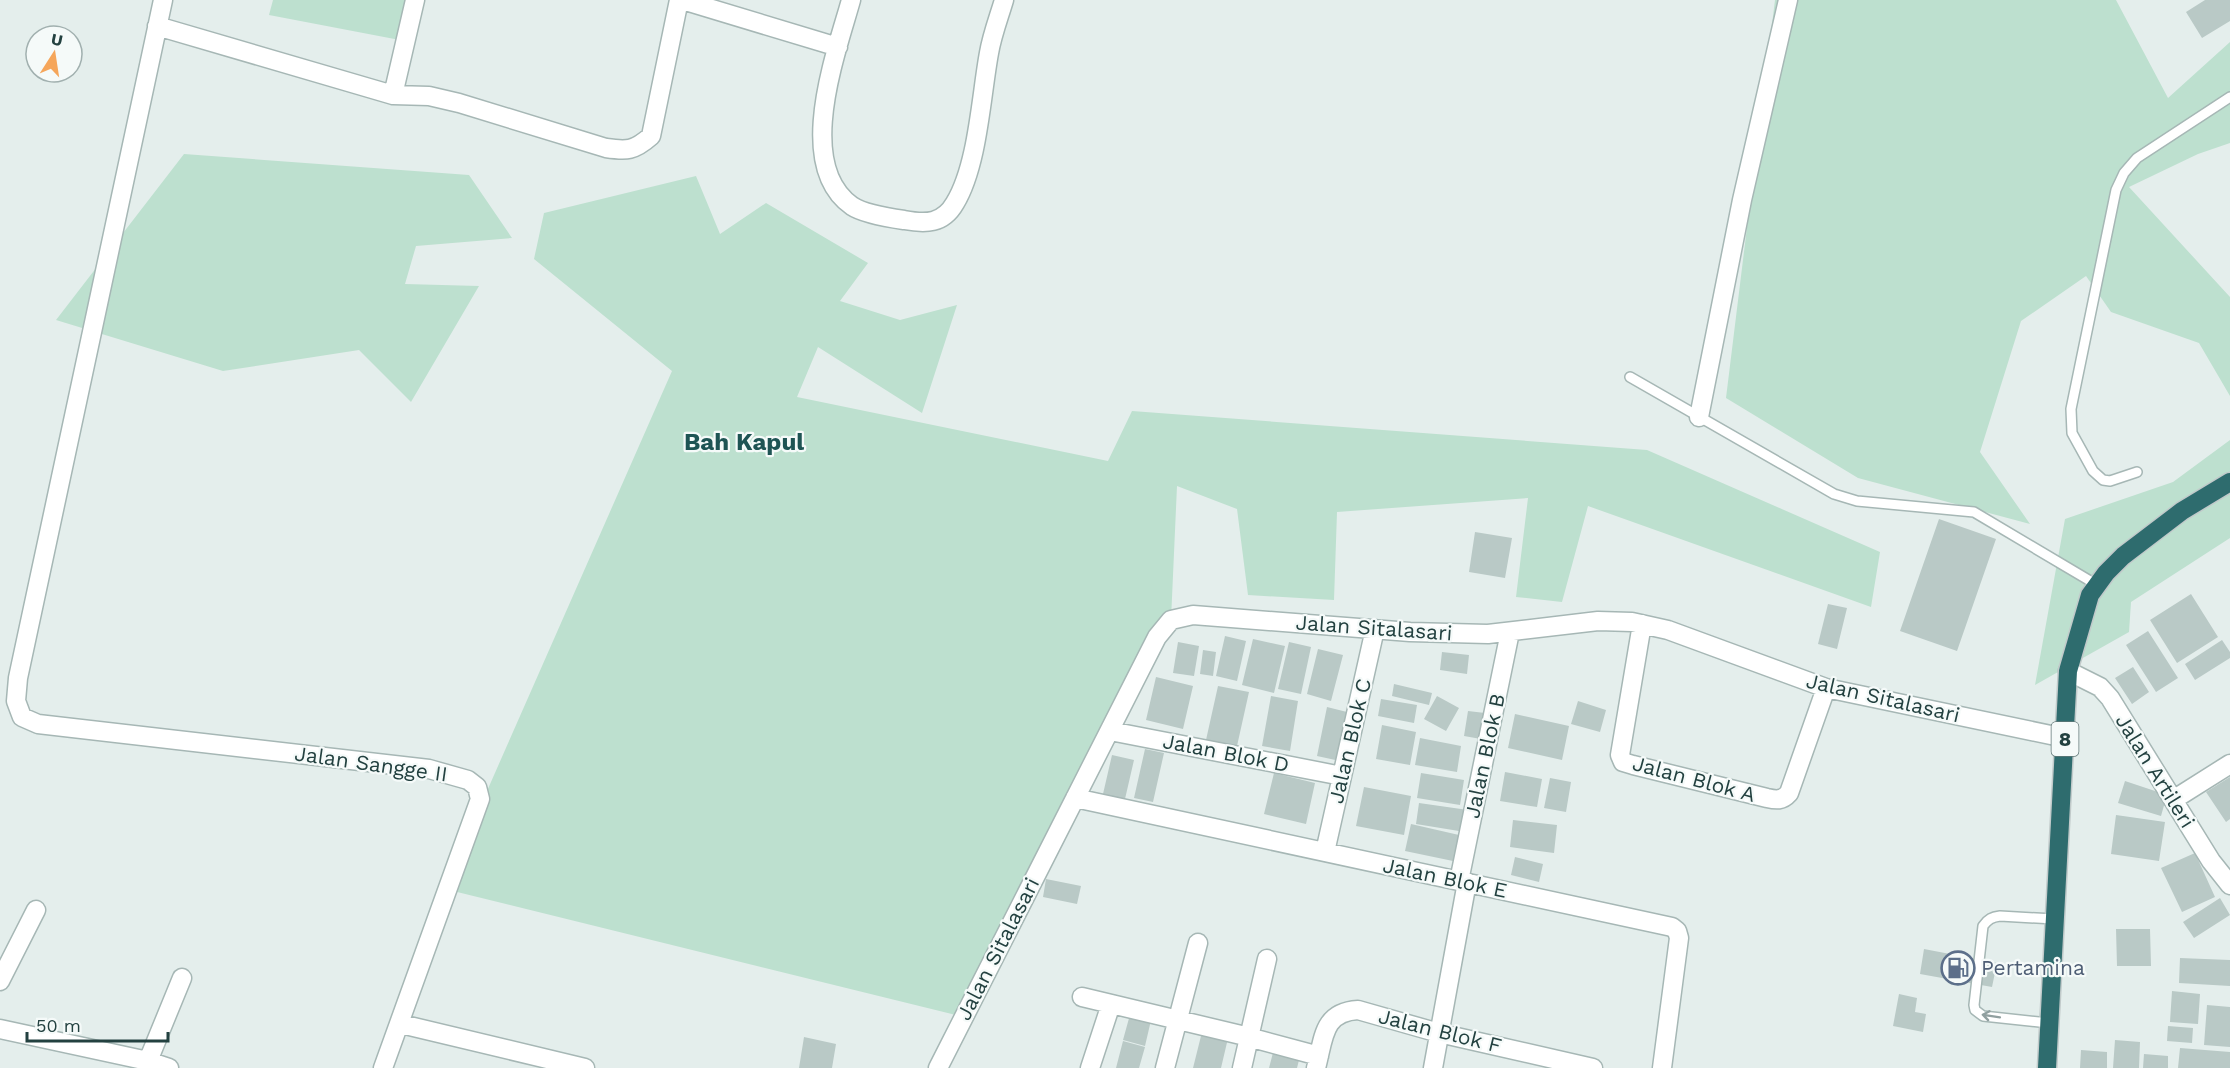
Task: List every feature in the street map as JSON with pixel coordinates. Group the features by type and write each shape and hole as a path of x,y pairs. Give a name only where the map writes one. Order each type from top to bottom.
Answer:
{"highway":[{"name":"8","path":"2047,1068 2068,671 2090,595 2123,556 2182,511 2230,482"}],"street":[{"path":"163,0 157,26 393,95 429,96 459,103 606,148 625,151 639,147 651,136 680,0 838,47"},
{"path":"393,95 415,0"},
{"path":"851,0 826,90 824,157 840,195 854,208 890,218 925,224 941,219 955,204 965,182 975,143 990,50 1004,0"},
{"path":"1700,417 1742,200 1788,0"},
{"name":"Jalan Sangge II","path":"157,26 18,678 16,701 22,717 38,724 392,764 452,775 468,780 477,787 480,799 384,1068"},
{"name":"Jalan Sitalasari","path":"938,1068 1157,637 1171,620 1193,615 1375,629 1488,634 1598,621 1642,624 1668,630 1826,688 2066,738"},
{"name":"Jalan Blok A","path":"1642,624 1621,742 1620,755 1623,762 1767,798 1778,800 1785,798 1792,785 1826,688"},
{"name":"Jalan Blok C","path":"1325,852 1375,629"},
{"name":"Jalan Blok B","path":"1433,1068 1463,882 1510,632"},
{"name":"Jalan Artileri","path":"2068,671 2100,687 2110,698 2211,861 2230,885"},
{"name":"Jalan Blok D","path":"1110,730 1342,776"},
{"path":"2173,800 2230,764"},
{"name":"Jalan Blok E","path":"1075,798 1672,927 1677,931 1678,938 1662,1068"},
{"path":"0,981 36,910"},
{"path":"1165,1068 1197,943"},
{"path":"1242,1068 1267,959"},
{"path":"148,1061 182,978"},
{"path":"1082,997 1249,1037 1318,1062"},
{"path":"1090,1068 1111,1005"},
{"name":"Jalan Blok F","path":"1318,1062 1328,1025 1335,1015 1344,1011 1358,1010 1439,1033 1593,1068"},
{"path":"401,1024 585,1068"},
{"path":"0,1029 148,1061 169,1068"}],"lane":[{"path":"2137,472 2110,481 2098,476 2071,426 2071,409 2116,190 2124,173 2137,158 2230,97"},
{"path":"1630,377 1834,494 1857,501 1964,510 1983,515 2097,585"},
{"path":"2049,1023 1983,1016 1975,1010 1974,1005 1983,926 1987,920 2000,916 2054,919"}],"green space":[{"path":"273,0 413,0 405,41 269,15"},
{"path":"1775,0 2116,0 2168,98 2230,42 2230,143 2198,154 2129,187 2230,297 2230,396 2199,343 2111,312 2086,276 2021,321 1980,452 2030,524 1858,478 1726,398"},
{"path":"184,154 469,175 512,238 416,246 405,284 479,286 411,402 359,350 223,371 56,320"},
{"path":"696,176 720,234 766,203 868,263 840,301 900,320 957,305 922,413 818,347 797,397 1108,461 1132,411 1647,450 1880,552 1871,607 1588,506 1562,602 1516,597 1528,498 1337,512 1334,600 1248,595 1237,509 1177,486 1171,620 964,1017 449,890 476,816 672,371 534,259 544,213"},
{"path":"2230,440 2230,538 2131,602 2129,632 2035,685 2065,519 2173,482"}],"building":[{"path":"2205,0 2230,0 2230,21 2202,38 2186,12"},
{"path":"1939,519 1996,539 1957,651 1900,631"},
{"path":"1475,532 1512,538 1505,578 1469,572"},
{"path":"2191,594 2218,637 2177,663 2150,620"},
{"path":"1828,604 1847,608 1837,649 1818,644"},
{"path":"2148,631 2178,678 2156,692 2126,645"},
{"path":"1225,636 1246,641 1237,681 1216,676"},
{"path":"1253,639 1285,646 1274,693 1242,685"},
{"path":"2222,640 2230,652 2230,658 2195,680 2185,664"},
{"path":"1178,642 1199,646 1194,676 1173,673"},
{"path":"1289,642 1311,647 1301,694 1278,689"},
{"path":"1318,649 1343,655 1331,701 1307,694"},
{"path":"1203,650 1216,652 1213,676 1200,674"},
{"path":"1442,652 1469,655 1467,674 1440,670"},
{"path":"2133,667 2149,692 2132,704 2115,678"},
{"path":"1156,677 1193,686 1183,729 1146,720"},
{"path":"1394,684 1432,693 1429,705 1392,696"},
{"path":"1218,686 1249,692 1237,746 1206,740"},
{"path":"1271,696 1298,701 1290,751 1262,746"},
{"path":"1437,696 1459,708 1446,731 1424,719"},
{"path":"1381,699 1417,705 1414,723 1378,716"},
{"path":"1578,701 1606,710 1600,732 1571,724"},
{"path":"1327,707 1351,713 1340,761 1317,756"},
{"path":"1468,711 1485,713 1481,739 1464,736"},
{"path":"1515,714 1569,726 1562,760 1508,748"},
{"path":"1382,725 1416,732 1410,765 1376,759"},
{"path":"1420,738 1461,746 1457,772 1415,765"},
{"path":"1145,749 1164,753 1153,802 1134,798"},
{"path":"1112,755 1134,760 1125,799 1103,794"},
{"path":"1505,772 1542,779 1537,807 1500,801"},
{"path":"1274,773 1315,783 1306,824 1264,814"},
{"path":"1421,773 1464,780 1460,805 1417,798"},
{"path":"2230,777 2230,819 2226,822 2206,792"},
{"path":"1550,778 1571,782 1566,812 1544,808"},
{"path":"2125,781 2167,795 2161,816 2118,803"},
{"path":"1364,787 1411,796 1404,835 1356,826"},
{"path":"1419,803 1468,810 1465,832 1416,824"},
{"path":"2116,815 2165,822 2159,861 2111,854"},
{"path":"1513,820 1557,825 1554,853 1510,847"},
{"path":"1411,824 1459,835 1453,861 1405,851"},
{"path":"2195,853 2215,897 2182,912 2161,868"},
{"path":"1515,857 1543,864 1539,882 1511,875"},
{"path":"1046,879 1081,886 1077,904 1043,897"},
{"path":"2220,898 2230,915 2194,938 2183,922"},
{"path":"2116,929 2150,929 2151,966 2117,966"},
{"name":"Pertamina","path":"1924,949 1997,963 1992,987 1920,974"},
{"path":"2180,958 2230,960 2230,986 2179,983"},
{"path":"2172,991 2200,994 2198,1024 2170,1022"},
{"path":"1899,994 1917,998 1915,1012 1926,1014 1923,1032 1893,1026"},
{"path":"2207,1005 2230,1007 2230,1047 2204,1045"},
{"path":"1131,1011 1152,1016 1145,1046 1123,1040"},
{"path":"2168,1026 2193,1028 2192,1043 2167,1041"},
{"path":"1203,1028 1229,1034 1221,1068 1193,1068"},
{"path":"804,1037 836,1044 832,1068 799,1068"},
{"path":"2115,1040 2140,1042 2139,1068 2113,1068"},
{"path":"1123,1041 1145,1047 1139,1068 1116,1068"},
{"path":"1275,1045 1301,1052 1297,1068 1269,1068"},
{"path":"2180,1048 2230,1052 2230,1068 2178,1068"},
{"path":"2081,1050 2107,1052 2107,1068 2080,1068"},
{"path":"2144,1054 2168,1056 2168,1068 2143,1068"}],"place":[{"name":"Pertamina","path":"1958,968"}],"district":[{"name":"Bah Kapul","path":"744,442"}]}
